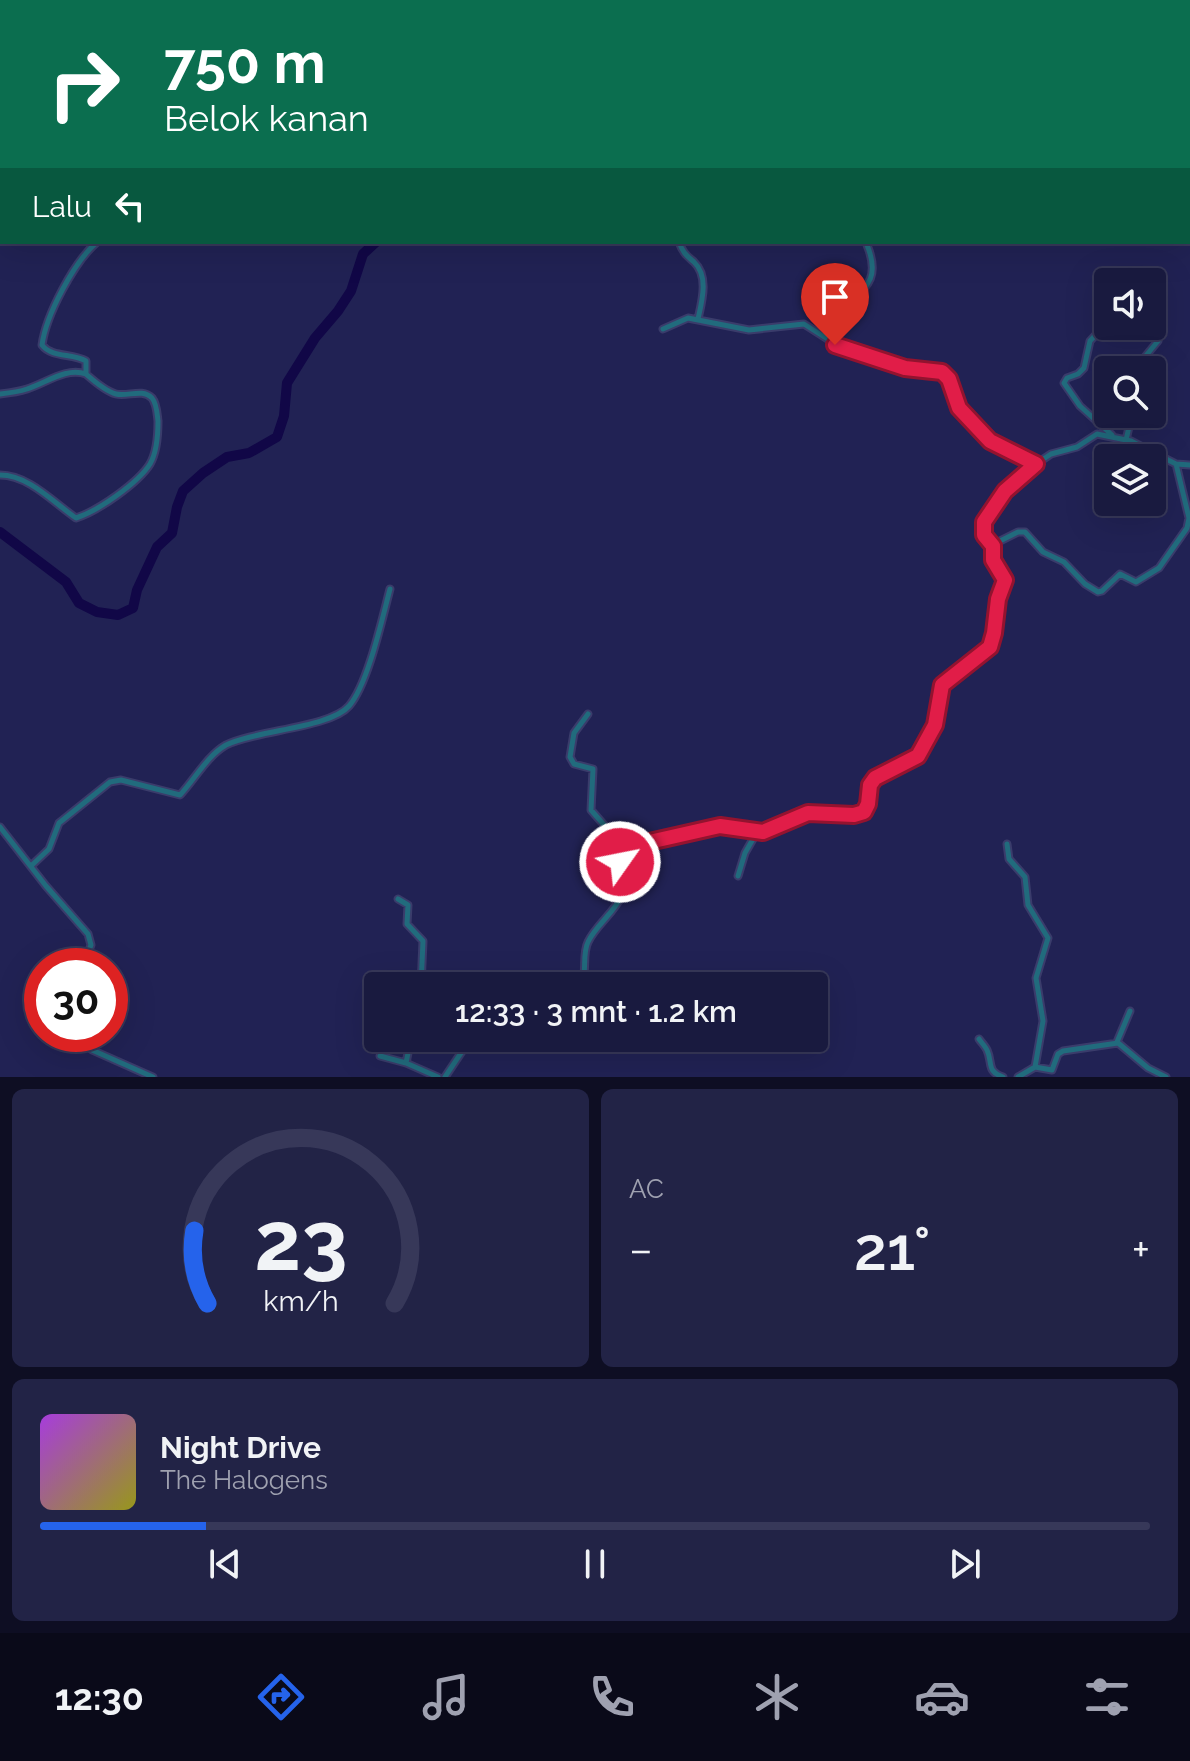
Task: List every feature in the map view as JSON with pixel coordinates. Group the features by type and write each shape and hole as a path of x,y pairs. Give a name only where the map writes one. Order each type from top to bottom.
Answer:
{"street":[{"path":"86,374 86,361 72,355 49,352 42,345 50,318 73,272 95,244"},
{"path":"680,244 683,255 701,272 703,294 698,319"},
{"path":"825,336 838,316 867,286 874,264 867,245"},
{"path":"663,329 684,319 749,330 804,324 837,346 901,367 942,372 949,379 959,408 990,441 1036,464"},
{"path":"1094,337 1090,341 1084,368 1064,383 1080,406 1114,436"},
{"path":"1146,356 1158,341"},
{"path":"0,394 30,388 77,371 116,394 143,393 155,401 158,428 156,448 151,462 142,473 107,502 76,518 39,490 13,476 0,475"},
{"path":"1126,440 1129,428"},
{"path":"586,972 587,944 623,891 620,862 626,850 720,826 757,832 770,830 808,813 860,814 866,808 870,785 875,778 918,756 935,725 942,685 984,654 993,640 998,599 1005,580 993,560 992,545 984,535 984,522 1005,491 1036,464 1051,454 1077,447 1095,434 1114,436 1147,448 1176,464 1190,465"},
{"path":"992,545 1018,532 1025,532 1043,552 1064,562 1085,584 1098,592 1122,574 1136,582 1159,568 1187,528 1189,518 1176,464"},
{"path":"31,866 49,849 59,823 110,782 121,780 180,795 212,757 228,744 325,719 348,707 365,671 390,589"},
{"path":"588,714 572,737 570,757 574,764 593,769 591,810 626,850"},
{"path":"0,827 91,939 88,948"},
{"path":"738,876 745,853 757,832"},
{"path":"1007,844 1009,859 1025,877 1028,905 1048,938 1036,978 1043,1021 1035,1067"},
{"path":"398,899 408,905 407,924 423,941 422,972"},
{"path":"1118,1043 1130,1011"},
{"path":"979,1039 987,1051 992,1072 1003,1077"},
{"path":"1018,1077 1035,1067 1052,1070 1058,1054 1063,1051 1118,1043 1148,1068 1166,1077"},
{"path":"97,1052 153,1077"},
{"path":"406,1063 408,1052"},
{"path":"445,1077 462,1052"},
{"path":"380,1056 438,1077"}],"waterway":[{"path":"0,532 66,582 79,603 97,612 118,615 133,608 137,590 157,547 172,533 183,491 227,457 249,453 277,437 284,416 287,383 315,338 351,291 363,254 374,244"}],"route":[{"path":"620,862 630,847 720,826 763,832 808,813 854,815 864,812 870,797 870,785 875,778 918,756 935,725 942,685 984,654 993,640 998,599 1005,580 993,560 993,546 984,535 984,522 1005,491 1036,464 990,441 963,414 953,398 949,379 942,372 905,368 835,345"}]}
